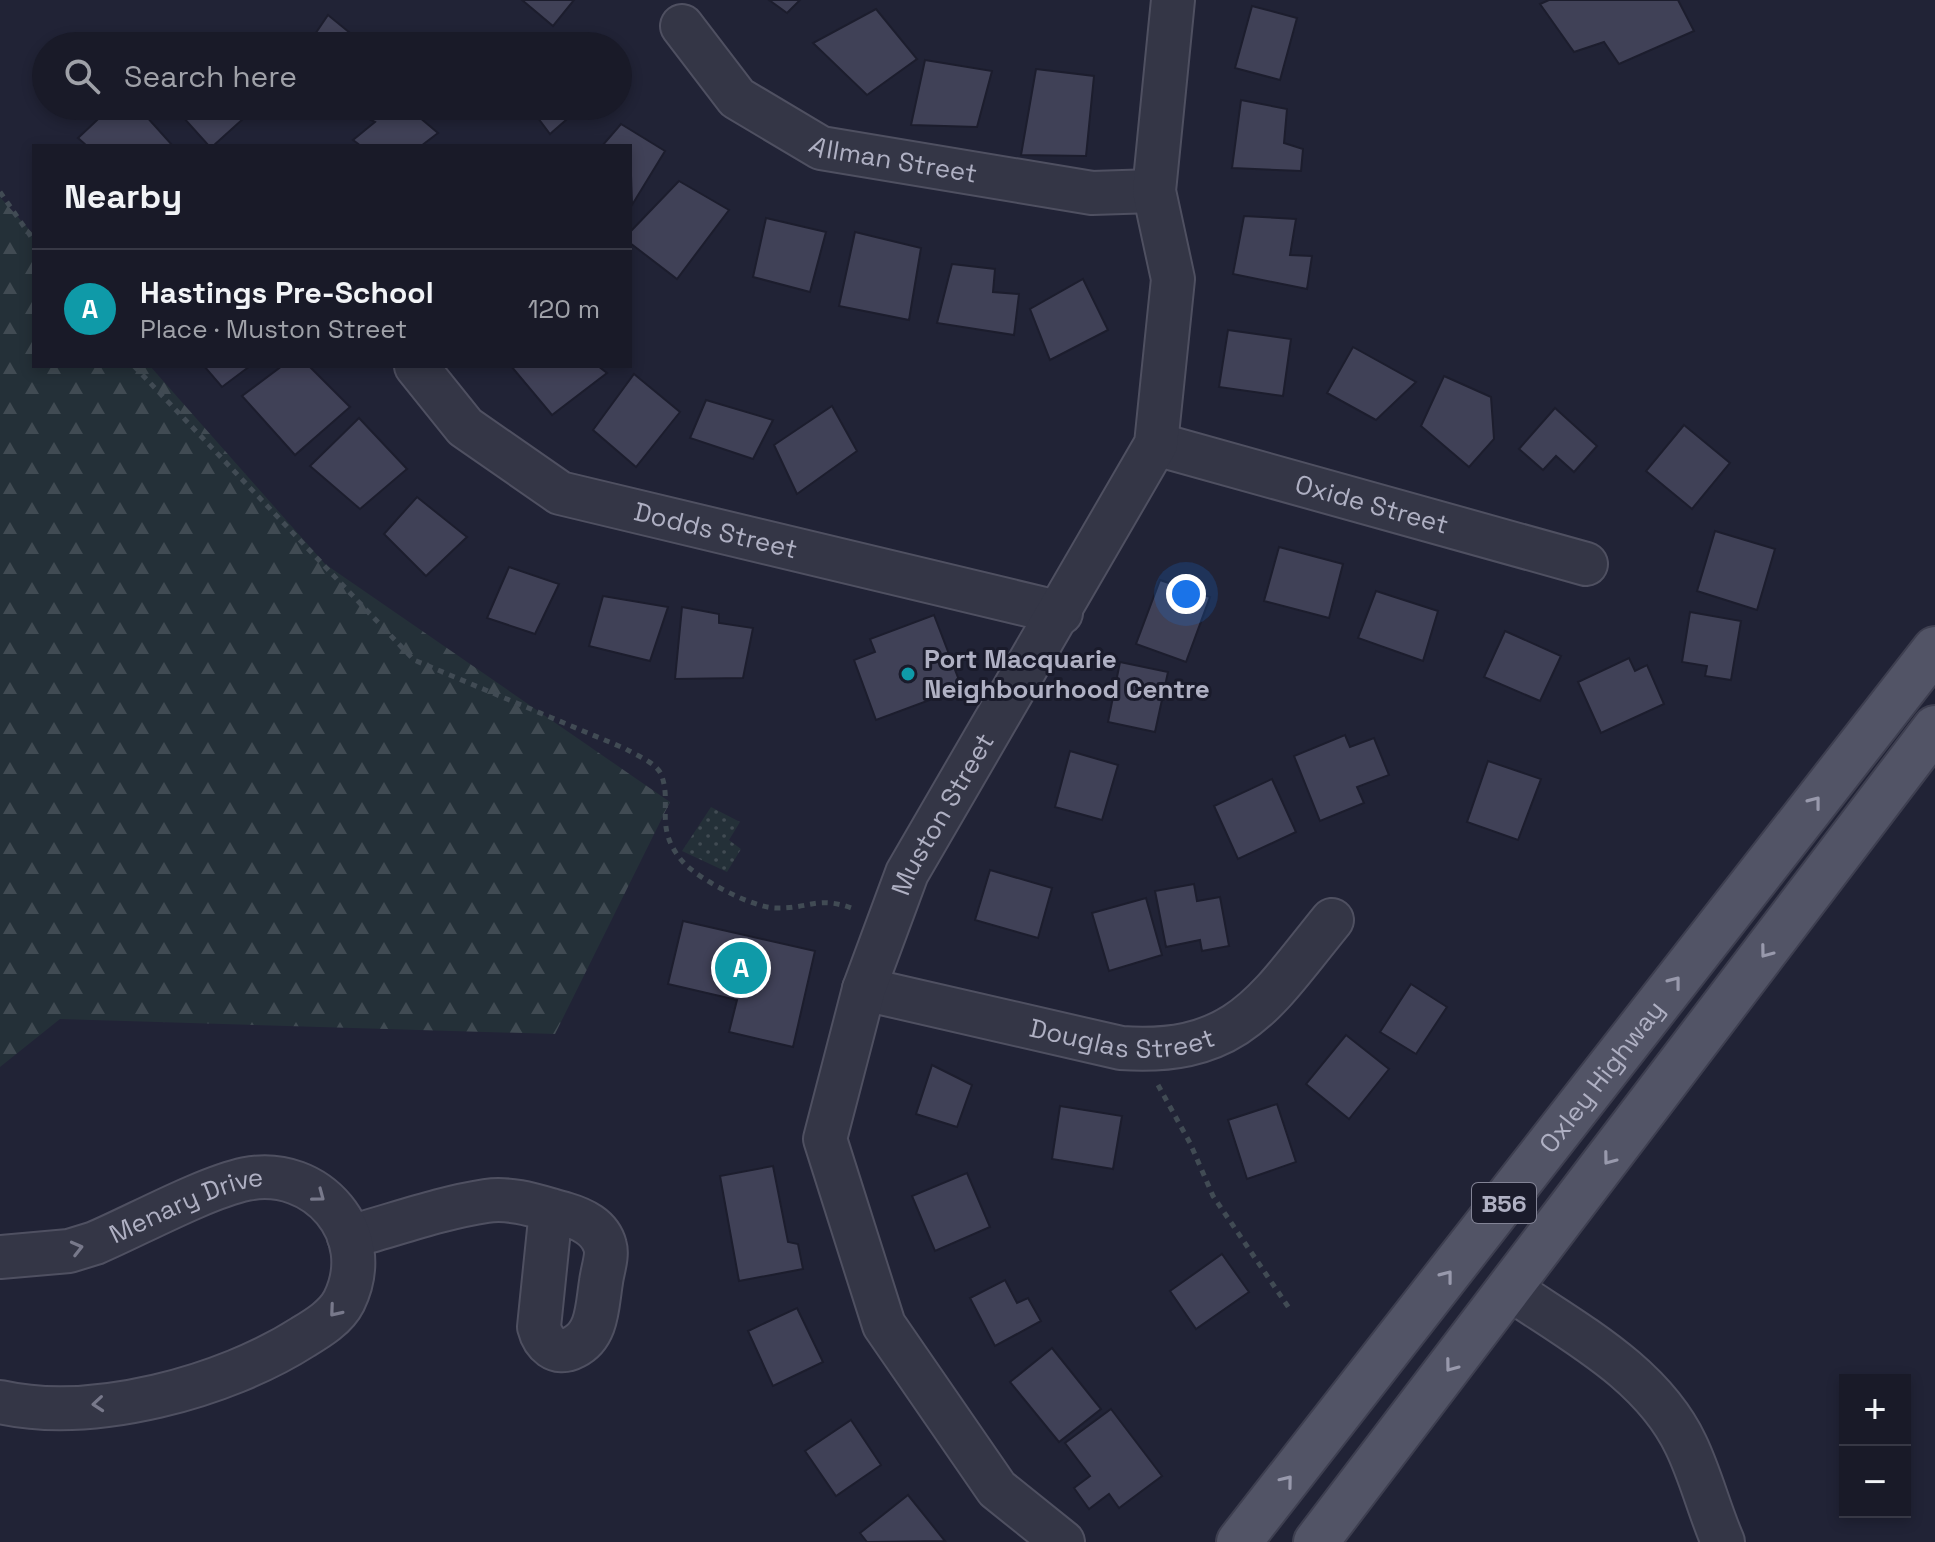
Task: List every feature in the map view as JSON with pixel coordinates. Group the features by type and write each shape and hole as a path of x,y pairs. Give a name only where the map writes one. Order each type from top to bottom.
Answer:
{"main road":[{"name":"Oxley Highway","path":"1239,1542 1935,649"},
{"name":"Oxley Highway","path":"1316,1542 1935,728"}],"street":[{"name":"Muston Street","path":"1063,1542 997,1489 884,1325 825,1139 864,989 907,873 1061,613 1156,444 1173,279 1154,191 1173,0"},
{"name":"Allman Street","path":"682,26 737,98 821,148 1092,193 1154,191"},
{"name":"Dodds Street","path":"418,368 465,427 560,493 1061,613"},
{"name":"Oxide Street","path":"1156,444 1586,564"},
{"name":"Douglas Street","path":"864,989 1138,1049 1182,1047 1220,1035 1258,1011 1332,920"},
{"name":"Menary Drive","path":"0,1257 69,1251 247,1179 288,1179 319,1192 337,1213 349,1237 351,1275 344,1302 323,1324 281,1351 198,1386 117,1402 58,1407 0,1402"},
{"path":"349,1237 488,1201 521,1202 551,1210"},
{"path":"1510,1289 1581,1337 1654,1393 1686,1444 1723,1542"}],"path":[{"path":"0,192 32,238"},
{"path":"136,368 414,660 626,749 661,773 666,836 684,864 752,905 777,908 825,900 888,923"},
{"path":"1138,1049 1190,1143 1213,1196 1291,1311"}],"green space":[{"path":"0,197 32,233 32,368 152,368 325,564 670,802 555,1034 60,1019 0,1067"},
{"path":"711,807 740,822 729,840 741,849 727,872 682,851"}],"building":[{"path":"522,0 574,0 553,26"},
{"path":"769,0 800,0 787,13"},
{"path":"1549,0 1678,0 1694,31 1619,64 1604,42 1574,52 1540,4"},
{"path":"1252,6 1297,18 1280,80 1235,68"},
{"path":"876,9 917,59 867,95 813,43"},
{"path":"328,15 349,32 316,32"},
{"path":"925,60 992,71 977,127 911,125"},
{"path":"1036,69 1094,76 1086,156 1021,155"},
{"path":"1241,100 1287,109 1284,143 1303,149 1301,171 1232,168"},
{"path":"97,120 150,120 171,144 85,144 78,138"},
{"path":"186,120 242,120 215,144 207,144"},
{"path":"371,120 423,120 438,133 424,144 358,144 353,140 375,122"},
{"path":"540,120 566,120 550,134"},
{"path":"621,124 665,151 632,205 632,144 604,144"},
{"path":"679,181 729,210 677,279 632,245 632,230"},
{"path":"1244,216 1296,219 1290,255 1312,256 1307,289 1233,274"},
{"path":"766,218 826,232 810,292 753,277"},
{"path":"855,232 921,248 909,320 839,306"},
{"path":"952,264 995,269 993,292 1019,294 1014,335 937,323"},
{"path":"1083,279 1108,330 1050,360 1030,309"},
{"path":"1228,330 1291,339 1283,396 1219,387"},
{"path":"1353,347 1416,382 1376,420 1327,393"},
{"path":"206,368 247,368 222,387"},
{"path":"279,368 311,368 350,407 295,455 242,396"},
{"path":"513,368 601,368 607,373 552,415"},
{"path":"634,374 680,412 636,467 593,430"},
{"path":"1444,376 1491,397 1494,439 1469,467 1421,426"},
{"path":"706,400 773,420 753,459 690,438"},
{"path":"832,406 857,451 797,494 774,445"},
{"path":"1555,408 1597,446 1574,472 1556,456 1543,470 1519,449"},
{"path":"359,418 407,469 360,509 310,466"},
{"path":"1684,425 1730,463 1692,509 1646,471"},
{"path":"417,497 467,537 426,576 384,534"},
{"path":"1715,531 1775,549 1757,610 1697,591"},
{"path":"1279,547 1343,564 1329,618 1264,601"},
{"path":"509,567 559,584 535,634 487,618"},
{"path":"1160,580 1210,597 1186,662 1136,644"},
{"path":"1376,591 1438,611 1423,661 1358,638"},
{"path":"603,596 668,607 650,661 589,646"},
{"path":"682,607 719,614 719,623 753,628 743,678 675,679"},
{"path":"1690,612 1741,621 1731,680 1705,676 1707,666 1682,662"},
{"name":"Port Macquarie Neighbourhood Centre","path":"934,615 962,688 876,720 854,660 875,652 870,639"},
{"path":"1505,631 1561,656 1540,701 1484,677"},
{"path":"1629,658 1635,671 1647,665 1664,704 1601,733 1578,682"},
{"path":"1120,662 1168,672 1155,732 1108,722"},
{"path":"1345,735 1350,747 1374,738 1389,775 1357,787 1364,803 1320,821 1294,756"},
{"path":"1070,751 1118,765 1102,820 1055,807"},
{"path":"1488,761 1541,779 1518,840 1467,822"},
{"path":"1272,779 1296,832 1238,859 1214,806"},
{"path":"990,870 1052,888 1038,938 975,920"},
{"path":"1194,884 1197,901 1220,897 1229,946 1202,951 1200,940 1166,947 1155,891"},
{"path":"1146,898 1162,955 1109,971 1092,913"},
{"path":"683,921 815,951 793,1047 729,1032 737,1000 668,984"},
{"path":"1411,984 1447,1007 1416,1054 1380,1032"},
{"path":"1346,1035 1389,1069 1349,1119 1306,1084"},
{"path":"932,1065 972,1085 957,1127 916,1114"},
{"path":"1277,1104 1296,1162 1247,1179 1228,1120"},
{"path":"1060,1106 1122,1116 1113,1169 1052,1159"},
{"path":"773,1166 788,1242 798,1244 803,1269 739,1281 720,1176"},
{"path":"967,1173 990,1227 935,1251 912,1196"},
{"path":"1222,1254 1249,1292 1196,1329 1170,1291"},
{"path":"1005,1280 1017,1303 1028,1298 1041,1321 995,1346 970,1298"},
{"path":"797,1308 823,1362 773,1386 748,1331"},
{"path":"1052,1348 1101,1409 1059,1442 1010,1382"},
{"path":"1111,1409 1162,1476 1119,1508 1109,1494 1089,1509 1074,1488 1090,1476 1065,1443"},
{"path":"851,1420 881,1465 836,1496 805,1451"},
{"path":"908,1495 945,1541 867,1542 860,1533"}],"place":[{"name":"Port Macquarie Neighbourhood Centre","path":"908,674"},
{"name":"Hastings Pre-School","path":"741,968"}]}
